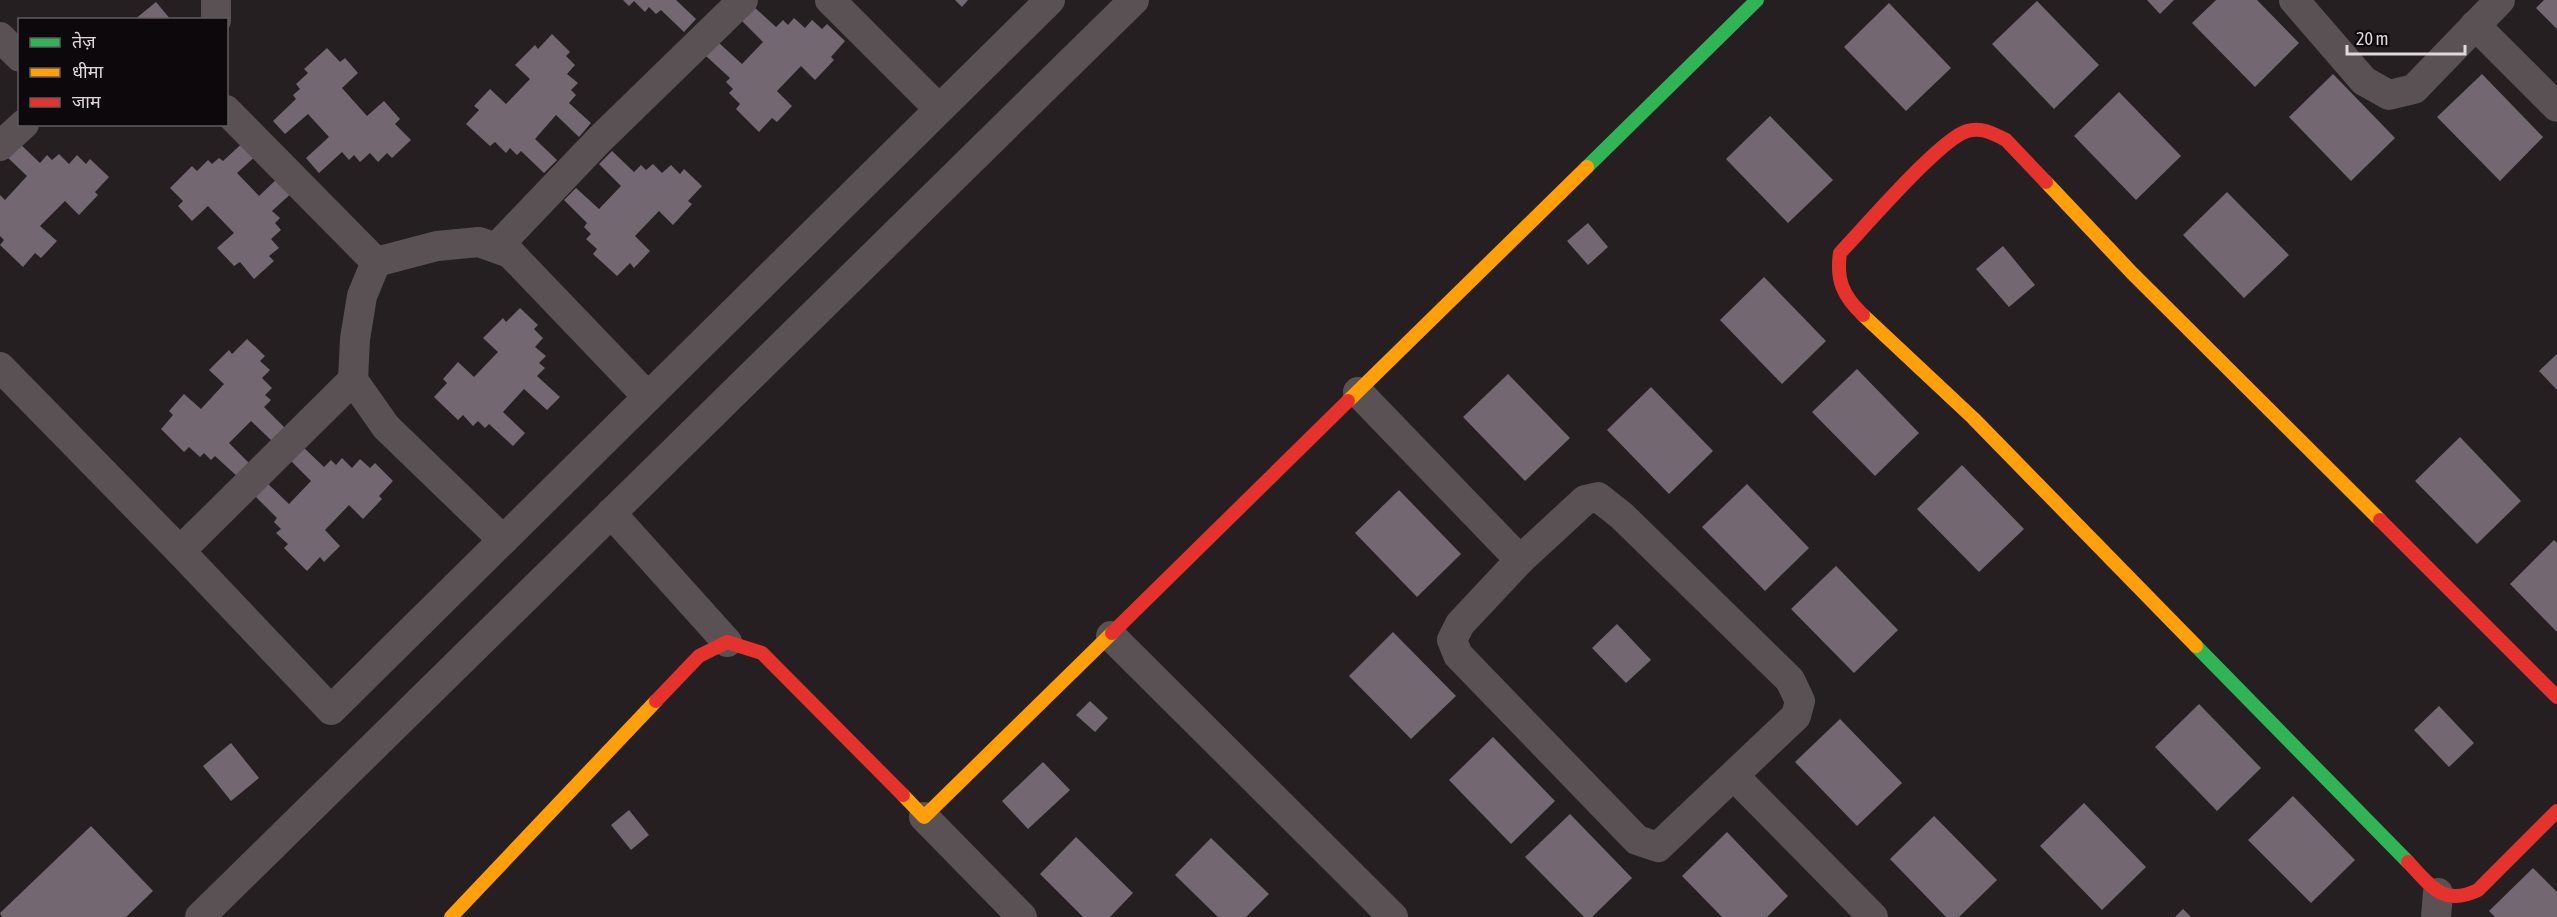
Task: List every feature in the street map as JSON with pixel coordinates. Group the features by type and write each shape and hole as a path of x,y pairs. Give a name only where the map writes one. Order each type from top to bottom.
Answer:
{"street":[{"path":"216,0 216,18"},
{"path":"496,248 600,139 743,0"},
{"path":"830,0 939,109"},
{"path":"0,367 331,710 1050,0"},
{"path":"200,917 1134,0"},
{"path":"924,817 1111,636 1756,0"},
{"path":"2294,0 2364,81 2389,95 2414,89 2500,0"},
{"path":"2475,25 2557,107"},
{"path":"0,37 18,55"},
{"path":"228,112 376,262"},
{"path":"0,146 22,126"},
{"path":"2557,697 2141,281 2006,140 1989,130 1967,129 1951,138 1840,253 1837,270 1839,288 1852,304 1973,418 2437,905 2452,898 2467,896 2478,890 2557,811"},
{"path":"376,262 437,246 479,242 510,253 648,397"},
{"path":"376,262 362,296 355,339 353,380 386,427 503,540"},
{"path":"180,551 353,380"},
{"path":"1358,392 1520,560"},
{"path":"1598,497 1622,516 1790,680 1800,701 1796,716 1734,776 1658,847 1638,840 1458,655 1452,640 1460,624 1520,560 1585,500 1598,497"},
{"path":"611,513 727,642 762,653 1022,917"},
{"path":"1111,636 1393,917"},
{"path":"451,917 699,656 727,642"},
{"path":"1734,776 1873,917"}],"building":[{"path":"623,0 676,0 696,19 684,32 661,10 656,14 649,7 645,12 634,1 629,6"},
{"path":"955,0 968,0 962,7"},
{"path":"2147,0 2174,0 2160,14"},
{"path":"2216,0 2257,0 2299,43 2255,87 2192,23"},
{"path":"2544,0 2557,0 2557,29 2536,8"},
{"path":"2037,1 2099,65 2054,109 1992,44"},
{"path":"156,2 169,18 136,18"},
{"path":"1889,3 1951,68 1906,111 1844,47"},
{"path":"754,7 776,27 783,20 788,25 794,18 805,28 812,20 822,29 827,24 845,41 831,57 834,60 815,80 801,66 777,91 792,106 777,122 772,118 759,132 736,109 740,104 729,93 733,89 726,82 730,78 706,56 719,43 742,64 763,42 741,20"},
{"path":"552,34 570,52 566,56 575,65 567,74 578,83 571,90 576,95 569,103 591,123 579,137 556,115 535,139 557,160 544,173 521,151 517,155 510,148 506,153 495,142 490,146 466,124 479,110 474,106 490,89 506,104 530,79 515,65 535,45 538,49"},
{"path":"327,48 340,62 345,58 358,73 342,88 367,116 384,101 400,119 395,124 411,140 392,158 387,153 378,162 370,153 360,162 354,155 349,160 342,152 319,173 306,158 329,137 308,114 285,134 273,121 296,99 293,95 300,89 296,84 308,73 304,69"},
{"path":"2333,74 2395,138 2351,181 2289,117"},
{"path":"2482,74 2543,137 2500,181 2437,117"},
{"path":"2119,92 2181,156 2136,200 2074,136"},
{"path":"1770,116 1833,180 1788,223 1726,159"},
{"path":"247,139 259,153 237,173 259,196 281,175 295,190 272,211 280,218 275,223 281,230 271,239 279,248 269,256 274,261 254,279 240,262 234,266 217,248 234,233 208,206 192,221 178,206 183,201 170,188 192,166 197,171 208,160 212,164 219,158 223,161"},
{"path":"18,142 40,163 47,155 52,160 59,154 69,164 77,155 86,164 90,159 109,177 95,192 98,195 79,215 65,201 40,226 57,241 41,258 35,253 23,267 0,245 4,240 0,236 0,195 5,200 27,176 5,155"},
{"path":"612,151 634,172 641,165 646,170 653,164 662,173 671,165 680,174 684,169 702,186 688,201 692,204 673,225 659,211 635,236 650,251 634,268 630,263 617,276 593,254 597,249 586,239 591,234 584,227 587,223 564,200 576,188 599,209 621,186 599,164"},
{"path":"2227,192 2289,255 2244,298 2183,235"},
{"path":"1588,223 1608,247 1588,265 1567,241"},
{"path":"2003,246 2035,285 2009,307 1976,269"},
{"path":"1764,277 1826,341 1782,384 1720,320"},
{"path":"520,308 538,325 534,329 543,338 535,347 546,356 539,363 545,368 537,376 560,397 547,410 524,389 503,412 525,433 513,446 489,424 485,428 478,421 473,426 463,415 458,420 434,397 447,383 443,379 458,362 474,377 498,352 483,338 503,318 506,322"},
{"path":"247,339 265,356 260,361 270,370 262,378 272,388 265,395 271,400 264,407 286,429 273,442 251,421 229,443 251,465 239,478 215,456 211,460 204,453 200,457 189,447 184,452 161,429 173,415 169,411 184,394 201,409 224,384 209,370 229,350 232,354"},
{"path":"2557,354 2557,390 2539,371"},
{"path":"1857,369 1919,433 1875,476 1812,412"},
{"path":"1508,374 1570,438 1525,481 1463,417"},
{"path":"1651,387 1713,451 1669,494 1607,430"},
{"path":"2460,437 2521,501 2477,544 2415,481"},
{"path":"302,446 324,467 331,460 336,465 342,458 352,468 360,459 370,468 375,463 393,481 379,496 382,499 363,519 349,505 325,530 340,546 324,562 320,557 307,571 284,548 288,544 276,533 281,529 274,522 277,518 254,495 267,483 289,504 311,481 289,459"},
{"path":"1962,465 2024,529 1979,572 1917,509"},
{"path":"1747,484 1809,548 1765,591 1702,527"},
{"path":"1399,490 1461,554 1417,597 1355,533"},
{"path":"2554,540 2557,543 2557,632 2510,584"},
{"path":"1836,566 1898,630 1854,673 1791,609"},
{"path":"1617,624 1651,660 1626,683 1592,648"},
{"path":"1393,632 1456,696 1411,739 1349,676"},
{"path":"1090,701 1108,718 1095,732 1076,715"},
{"path":"2199,704 2261,768 2217,811 2155,747"},
{"path":"2439,706 2474,743 2449,767 2414,730"},
{"path":"1840,719 1902,783 1857,826 1795,762"},
{"path":"1493,737 1555,801 1511,844 1449,780"},
{"path":"231,743 259,778 231,801 203,766"},
{"path":"1043,762 1070,790 1028,829 1002,801"},
{"path":"2293,796 2355,860 2311,903 2248,840"},
{"path":"2084,803 2146,867 2102,910 2040,846"},
{"path":"629,810 649,835 631,850 611,825"},
{"path":"1570,814 1632,878 1592,917 1584,917 1525,857"},
{"path":"1934,816 1997,880 1959,917 1946,917 1890,859"},
{"path":"91,826 153,891 126,917 2,917 0,913"},
{"path":"1727,832 1788,896 1767,917 1722,917 1682,876"},
{"path":"1076,837 1133,893 1110,917 1083,917 1040,874"},
{"path":"1211,838 1269,894 1246,917 1218,917 1175,875"},
{"path":"2533,868 2557,892 2557,917 2495,917 2489,911"},
{"path":"2183,909 2191,917 2175,917"}],"traffic: fast":[{"path":"1587,167 1757,0"},
{"path":"2196,646 2408,862"}],"traffic: slow":[{"path":"1348,401 1587,167"},
{"path":"2046,182 2132,273 2380,520"},
{"path":"1863,315 1973,418 2196,646"},
{"path":"903,795 924,817 1112,633"},
{"path":"451,917 656,701"}],"traffic: jam":[{"path":"1863,315 1850,301 1842,287 1839,271 1840,253 1921,167 1955,138 1972,130 1987,131 1996,135 2006,140 2046,182"},
{"path":"1112,633 1348,401"},
{"path":"2380,520 2557,697"},
{"path":"656,701 699,656 727,642 762,653 903,795"},
{"path":"2408,862 2438,891 2446,895 2466,895 2478,890 2557,811"}]}
